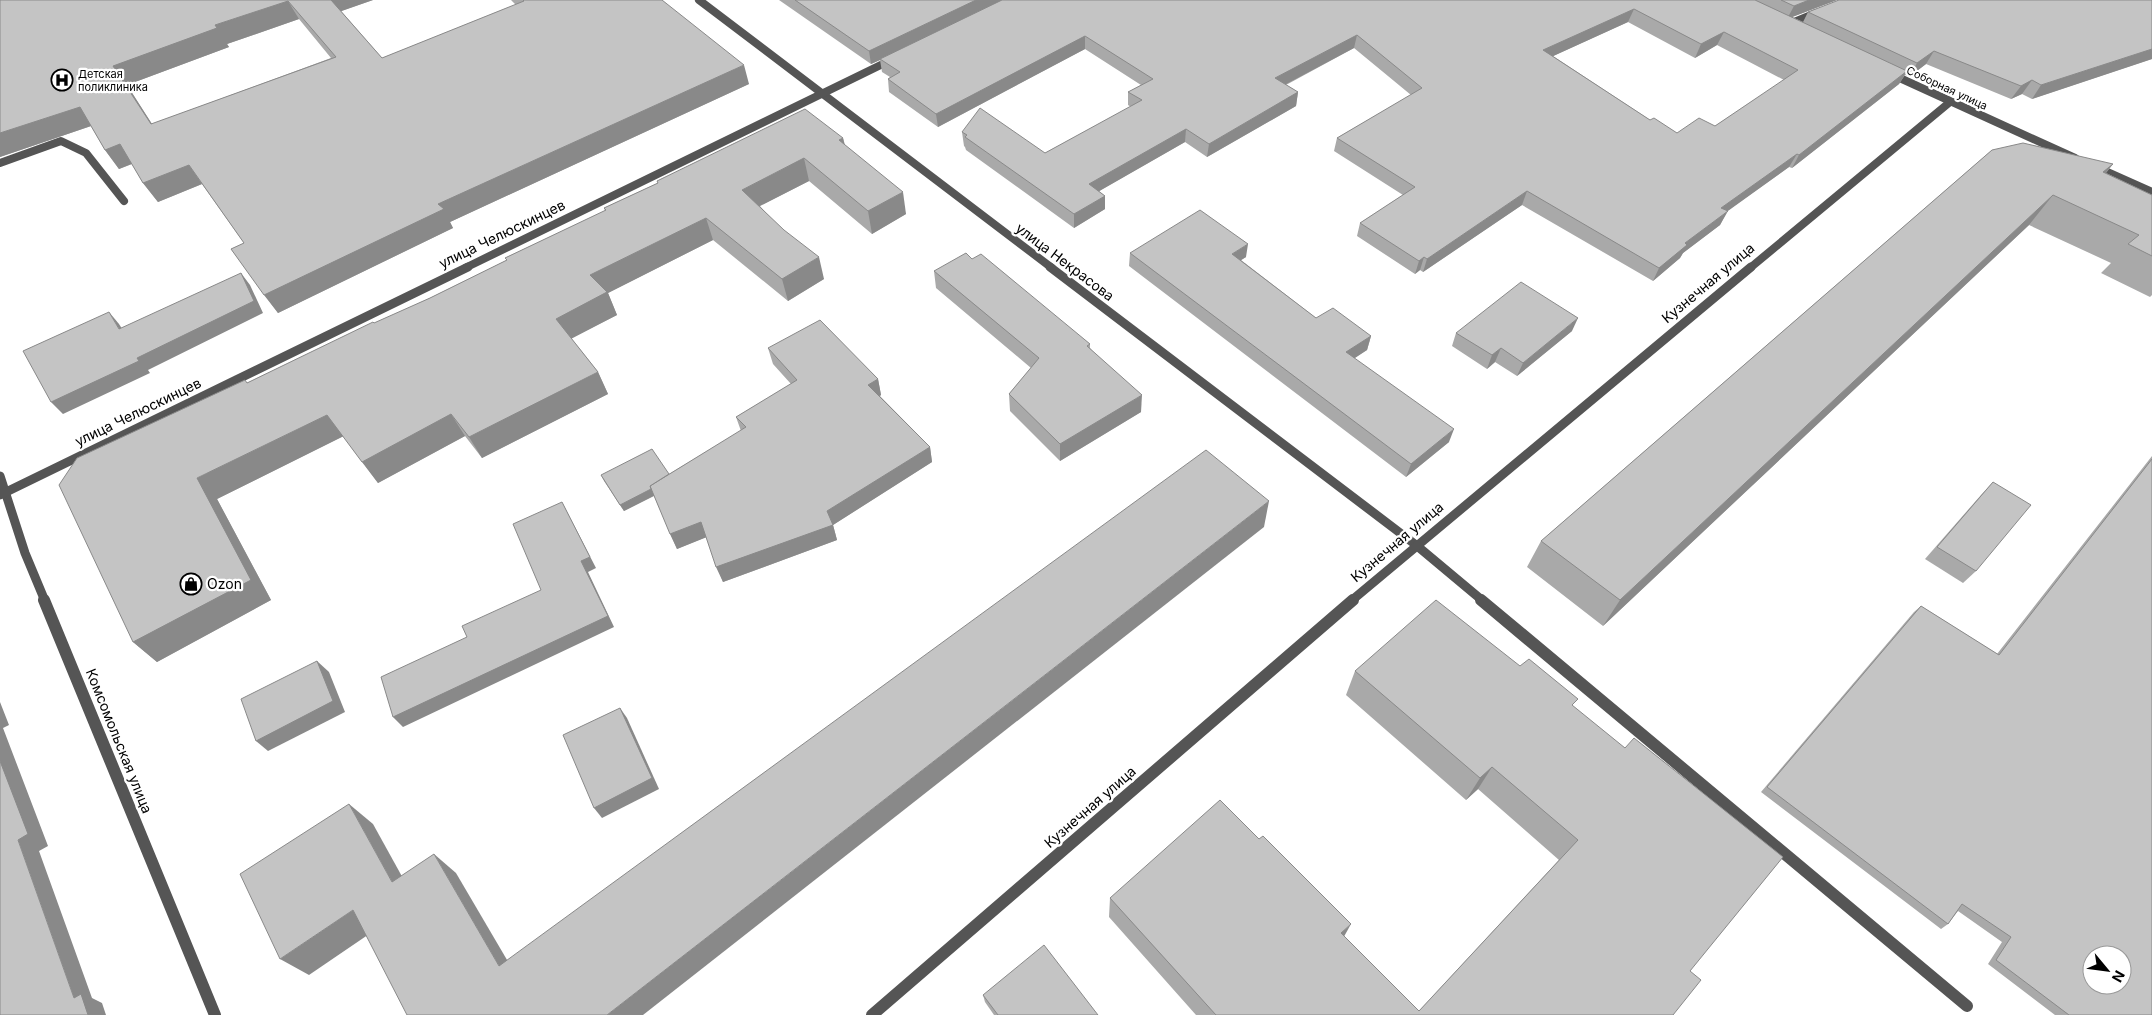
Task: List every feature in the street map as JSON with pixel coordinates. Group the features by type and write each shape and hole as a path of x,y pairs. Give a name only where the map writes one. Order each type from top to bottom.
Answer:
{"street":[{"name":"улица Некрасова","path":"699,0 820,94 1416,545 1967,1006"},
{"path":"1787,25 1823,11"},
{"path":"1778,21 1795,29"},
{"name":"улица Челюскинцев","path":"3,494 900,56"},
{"name":"Соборная улица","path":"1881,69 2082,161"},
{"name":"Кузнечная улица","path":"872,1015 1416,545 1950,102"},
{"path":"0,163 61,141 86,153 124,201"},
{"path":"2090,165 2152,192"},
{"name":"Комсомольская улица","path":"0,476 3,494 26,553 216,1015"}],"building":[{"path":"0,0 331,0 382,58 523,0 662,0 744,65 438,204 444,209 264,295 231,249 244,243 189,165 143,183 120,144 105,150 80,107 0,133","holes":["288,1 336,57 151,124 113,66 217,28 215,25"]},
{"path":"795,0 976,0 869,51"},
{"path":"1002,0 1755,0 1907,71 1799,155 1797,154 1721,208 1728,211 1685,243 1687,245 1659,268 1527,191 1427,259 1424,257 1419,261 1360,223 1415,187 1337,138 1422,88 1357,35 1275,78 1298,92 1209,144 1186,129 1089,184 1105,196 1074,214 965,137 967,135 962,132 980,108 1045,153 1142,100 1128,92 1153,79 1085,36 936,114 888,79 900,72 880,59","holes":["1634,9 1701,44 1724,32 1798,70 1715,126 1699,118 1677,133 1654,118 1650,120 1543,50"]},
{"path":"1781,0 1809,0 1794,6"},
{"path":"1839,0 2152,0 2152,49 2041,85 2032,80 2021,86 1934,51 1917,63 1808,12"},
{"path":"805,109 843,138 839,140 903,192 868,211 804,158 742,190 784,230 819,257 782,279 706,218 590,275 607,292 556,319 598,372 469,437 451,414 362,462 327,415 197,478 251,580 133,642 59,485 77,458 245,380 247,383 373,322 430,298 507,260 505,258 606,210 604,208 658,183 657,181"},
{"path":"2023,143 2113,164 2103,172 2152,195 2152,256 2128,244 2139,235 2053,195 1620,600 1541,541 1992,150"},
{"path":"1200,210 1248,244 1232,254 1316,318 1333,308 1371,336 1346,352 1454,429 1411,464 1130,253"},
{"path":"966,253 972,259 981,254 1090,344 1087,346 1142,395 1060,444 1009,394 1039,358 934,271"},
{"path":"241,273 254,301 137,358 139,361 51,402 23,351 109,312 119,329"},
{"path":"1521,282 1578,318 1523,363 1501,348 1492,355 1456,333"},
{"path":"820,320 878,379 868,385 930,447 827,511 833,525 716,567 701,522 670,534 650,486 746,427 736,417 797,380 768,348"},
{"path":"652,449 669,474 650,486 651,489 620,505 601,475"},
{"path":"1206,450 1269,501 607,1015 407,1015 353,910 280,959 240,874 349,804 392,882 434,854 499,966"},
{"path":"2152,459 2152,1015 2069,1015 1996,960 2011,937 1962,904 1948,924 1767,787 1921,606 1999,655"},
{"path":"1993,482 2031,505 1976,571 1937,547"},
{"path":"562,502 590,557 581,561 608,616 393,717 381,677 467,637 462,626 541,590 513,524"},
{"path":"1436,600 1520,666 1529,659 1578,699 1572,705 1625,748 1634,738 1783,857 1690,971 1701,980 1673,1015 1216,1015 1110,898 1220,800 1259,839 1263,836 1351,924 1341,933 1419,1011 1578,840 1492,767 1480,778 1355,671"},
{"path":"317,661 333,701 256,741 241,699"},
{"path":"620,708 652,778 594,808 563,735"},
{"path":"0,761 28,834 18,840 74,998 81,994 88,1015 0,1015"},
{"path":"1044,945 1098,1015 998,1015 983,995"}],"place":[{"name":"Детская поликлиника","path":"62,80"},
{"name":"Ozon","path":"191,584"}]}
